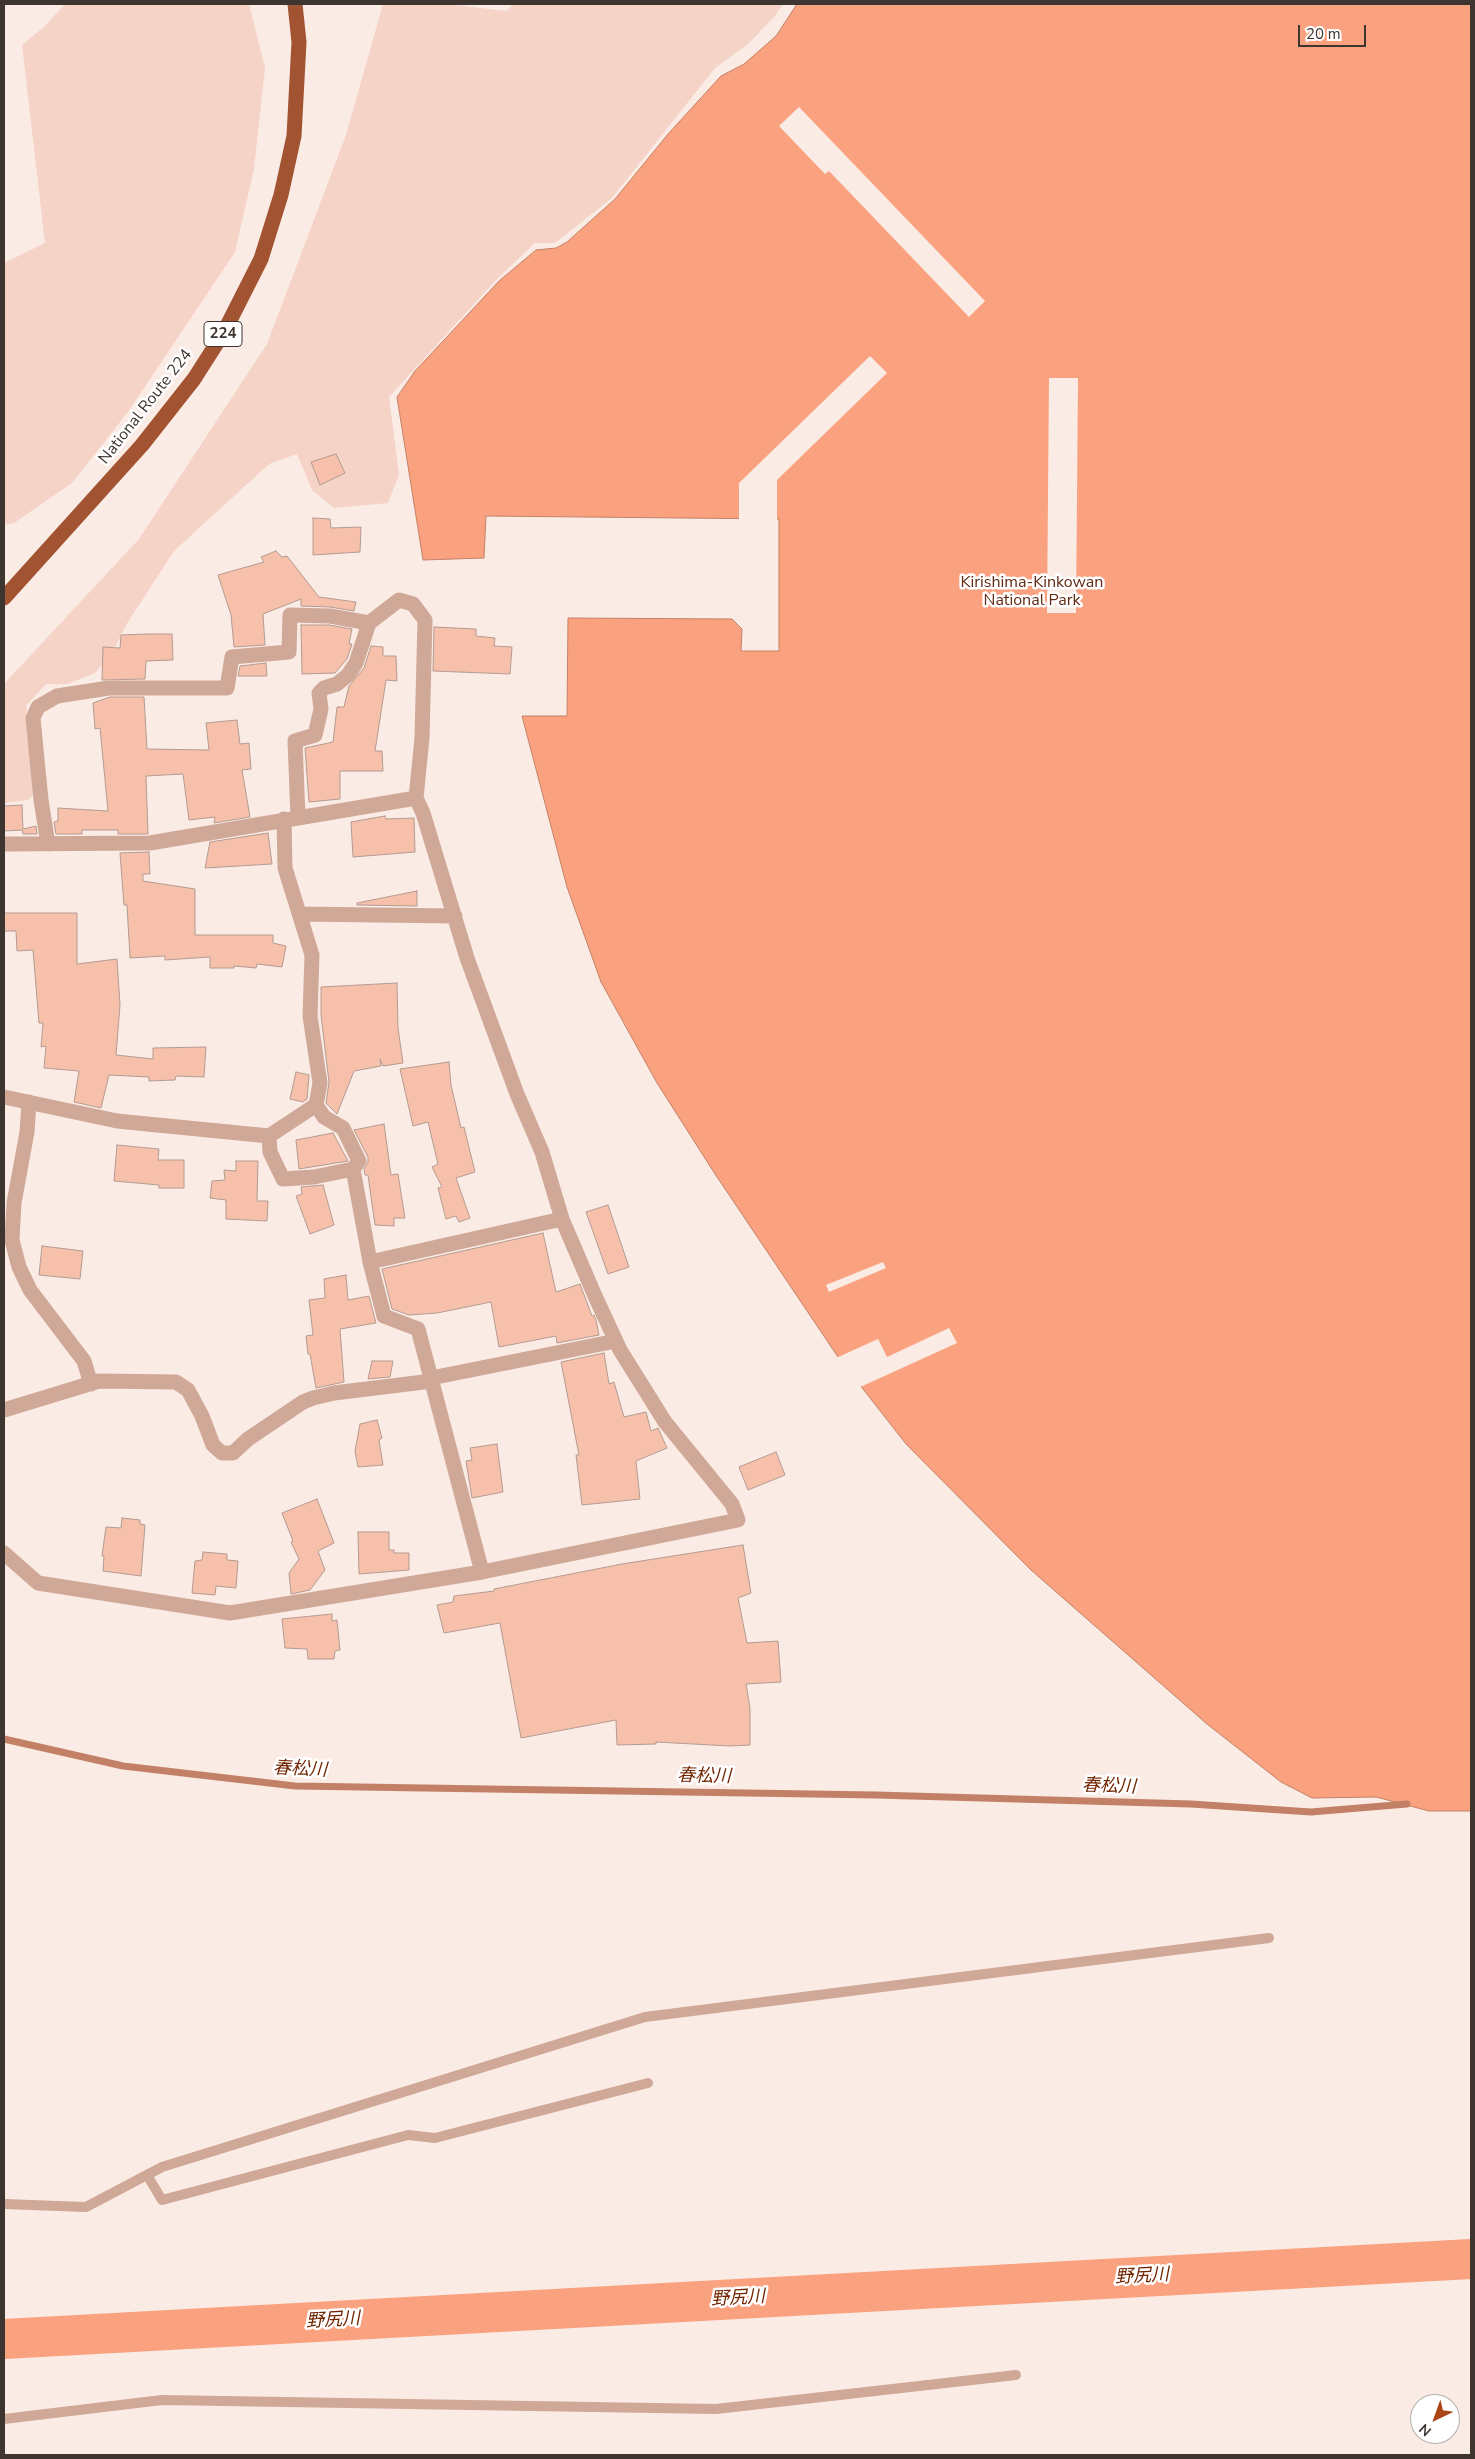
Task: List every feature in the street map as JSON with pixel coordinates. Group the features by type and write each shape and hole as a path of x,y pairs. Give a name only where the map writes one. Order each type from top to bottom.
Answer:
{"highway":[{"name":"National Route 224","path":"4,598 142,445 194,379 224,332 261,259 282,195 294,136 299,42 295,4"}],"street":[{"path":"4,1552 38,1583 230,1613 482,1572 738,1520 732,1504 665,1422 616,1341 562,1219 552,1181 466,958 423,813 416,798 422,738 425,620 413,604 399,600 369,623 363,635 356,663 348,674 337,684 324,688 319,693 321,709 315,735 295,741 291,818 285,868 312,954 310,1016 320,1083 316,1105 324,1117 343,1128 360,1161 353,1169 314,1177 283,1179 270,1152 269,1136"},
{"path":"48,844 40,800 33,718 38,707 57,696 108,688 227,688 232,657 289,652 290,615 330,616 369,623"},
{"path":"4,844 150,843 416,798"},
{"path":"300,914 455,916"},
{"path":"4,1097 117,1121 269,1136 316,1105"},
{"path":"29,1102 28,1132 14,1203 12,1240 19,1267 30,1290 84,1361 91,1384"},
{"path":"353,1169 370,1262 384,1316 418,1329 482,1572"},
{"path":"370,1262 562,1219"},
{"path":"4,1410 99,1382 176,1382 188,1390 202,1416 213,1445 222,1453 233,1453 248,1439 303,1402 313,1398 334,1393 431,1379 616,1341"}],"lane":[{"path":"4,2204 86,2206 162,2167 644,2017 1269,1938"},
{"path":"147,2175 162,2200 408,2135 435,2138 648,2083"},
{"path":"4,2419 162,2400 716,2410 1016,2375"}],"shaded area":[{"path":"65,4 249,4 265,68 254,169 235,252 128,412 72,483 14,523 4,525 4,263 45,243 22,45 45,26"},
{"path":"383,4 446,4 507,11 513,4 783,4 774,17 747,45 715,68 612,198 555,243 535,243 496,280 389,397 399,475 388,503 334,508 312,490 297,454 269,464 174,551 126,625 113,652 95,673 68,684 46,684 26,706 35,793 28,800 4,803 4,684 139,539 267,344 346,135"},
{"name":"Kirishima-Kinkowan National Park","path":"797,4 1471,4 1471,1811 1429,1811 1376,1797 1312,1798 1281,1782 1207,1724 1031,1570 906,1444 838,1357 715,1174 657,1083 601,982 567,887 522,716 567,716 568,618 732,619 742,629 741,651 779,651 779,519 486,516 484,558 423,560 397,397 415,371 499,281 536,250 556,248 567,242 615,199 668,134 721,76 744,64 776,36"}],"pier":[{"path":"799,107 985,301 969,317 829,171 825,174 779,126"},
{"path":"870,356 887,373 777,480 777,520 739,521 739,483"},
{"path":"1049,378 1078,378 1076,613 1047,613"},
{"path":"883,1262 886,1268 829,1292 826,1285"},
{"path":"949,1328 957,1343 858,1388 836,1358 878,1339 887,1357"}],"building":[{"path":"336,454 345,473 320,485 311,462"},
{"path":"313,518 330,519 331,528 361,527 360,552 313,555"},
{"path":"276,551 282,557 287,556 319,597 356,602 354,611 330,607 301,606 301,599 263,614 265,645 234,647 231,615 218,575 264,562 261,557"},
{"path":"301,625 329,625 352,629 349,644 352,644 347,659 335,673 302,674"},
{"path":"434,627 476,629 476,636 495,638 494,646 512,647 510,674 433,671"},
{"path":"172,634 173,660 146,661 145,679 102,680 103,647 120,648 121,635"},
{"path":"371,646 383,647 383,656 396,656 397,681 386,680 375,751 382,751 383,771 340,771 340,799 309,802 305,748 333,742 337,707 344,707 349,686 364,668"},
{"path":"266,663 267,676 238,676 240,666"},
{"path":"110,697 144,697 147,749 209,750 206,723 237,720 240,744 249,743 251,769 242,770 250,817 214,823 215,817 189,820 183,774 146,776 148,834 118,834 118,830 82,830 82,834 56,834 54,822 58,821 58,808 108,811 100,728 95,729 93,703"},
{"path":"22,805 23,829 36,826 37,834 23,834 22,830 4,831 4,806"},
{"path":"385,816 386,819 414,818 415,852 353,857 351,822"},
{"path":"268,833 272,864 205,868 210,842"},
{"path":"149,852 150,874 143,874 143,881 195,889 195,935 273,935 273,943 286,946 282,967 257,964 256,968 234,966 234,968 210,968 210,957 165,960 165,956 130,958 127,905 124,905 120,853"},
{"path":"417,891 417,906 357,905 357,903"},
{"path":"4,913 77,913 77,964 117,959 120,1005 116,1055 153,1059 153,1048 206,1047 204,1077 176,1076 175,1080 149,1081 149,1077 109,1075 101,1108 74,1102 79,1071 44,1068 46,1046 41,1047 43,1023 39,1023 33,950 17,951 16,931 4,931"},
{"path":"397,983 398,1028 403,1063 383,1066 380,1059 381,1066 354,1071 337,1114 326,1103 329,1082 321,1015 321,987"},
{"path":"449,1062 451,1085 461,1128 464,1127 475,1172 456,1178 470,1218 459,1222 456,1216 446,1219 438,1188 442,1187 432,1167 438,1164 428,1122 413,1126 400,1069"},
{"path":"296,1072 309,1075 307,1099 303,1102 290,1099"},
{"path":"384,1124 391,1175 398,1174 405,1218 394,1218 394,1226 375,1225 368,1175 365,1175 364,1169 368,1162 368,1157 354,1130"},
{"path":"333,1133 348,1161 299,1169 296,1140"},
{"path":"117,1145 159,1149 158,1160 184,1160 184,1188 159,1188 159,1185 114,1181"},
{"path":"236,1161 258,1161 257,1201 268,1201 267,1221 226,1219 226,1200 210,1198 212,1181 225,1180 224,1170 236,1171"},
{"path":"323,1185 334,1225 310,1234 296,1196 302,1194 301,1187"},
{"path":"608,1205 629,1267 608,1274 586,1212"},
{"path":"543,1233 556,1292 580,1284 592,1316 594,1315 596,1320 599,1335 557,1343 556,1336 499,1347 491,1302 437,1313 409,1315 392,1309 382,1269"},
{"path":"42,1246 83,1251 80,1279 39,1275"},
{"path":"346,1275 348,1300 369,1296 376,1323 340,1329 344,1382 316,1388 306,1336 313,1335 309,1300 325,1298 324,1279"},
{"path":"604,1353 609,1384 614,1382 624,1417 646,1412 651,1431 658,1428 667,1448 636,1461 640,1499 582,1505 576,1455 579,1455 561,1362"},
{"path":"372,1361 393,1361 390,1377 368,1379"},
{"path":"377,1420 382,1438 379,1440 383,1465 358,1467 355,1451 360,1424"},
{"path":"497,1444 503,1492 472,1498 466,1461 472,1460 470,1448"},
{"path":"776,1452 785,1475 748,1490 739,1467"},
{"path":"317,1499 334,1543 318,1551 325,1570 310,1590 291,1594 289,1573 299,1559 291,1542 293,1541 282,1513"},
{"path":"122,1518 140,1520 140,1524 145,1525 141,1576 103,1571 104,1556 102,1556 106,1527 121,1528"},
{"path":"358,1532 389,1532 389,1550 394,1550 394,1553 409,1553 409,1570 359,1574"},
{"path":"743,1545 751,1593 738,1598 747,1643 778,1641 781,1682 746,1684 750,1708 750,1745 730,1746 656,1742 656,1744 617,1745 616,1720 521,1738 500,1623 444,1633 437,1605 453,1602 454,1596 494,1591 494,1589 622,1564"},
{"path":"203,1552 227,1554 227,1560 238,1561 236,1588 216,1586 215,1595 192,1593 195,1561 202,1560"},
{"path":"332,1614 332,1621 337,1620 340,1650 335,1651 334,1659 308,1659 307,1649 285,1648 282,1619"}],"waterway":[{"name":"春松川","path":"4,1739 123,1766 295,1786 876,1795 1191,1804 1311,1812 1407,1804"},
{"name":"野尻川","path":"4,2339 1471,2259"}]}
